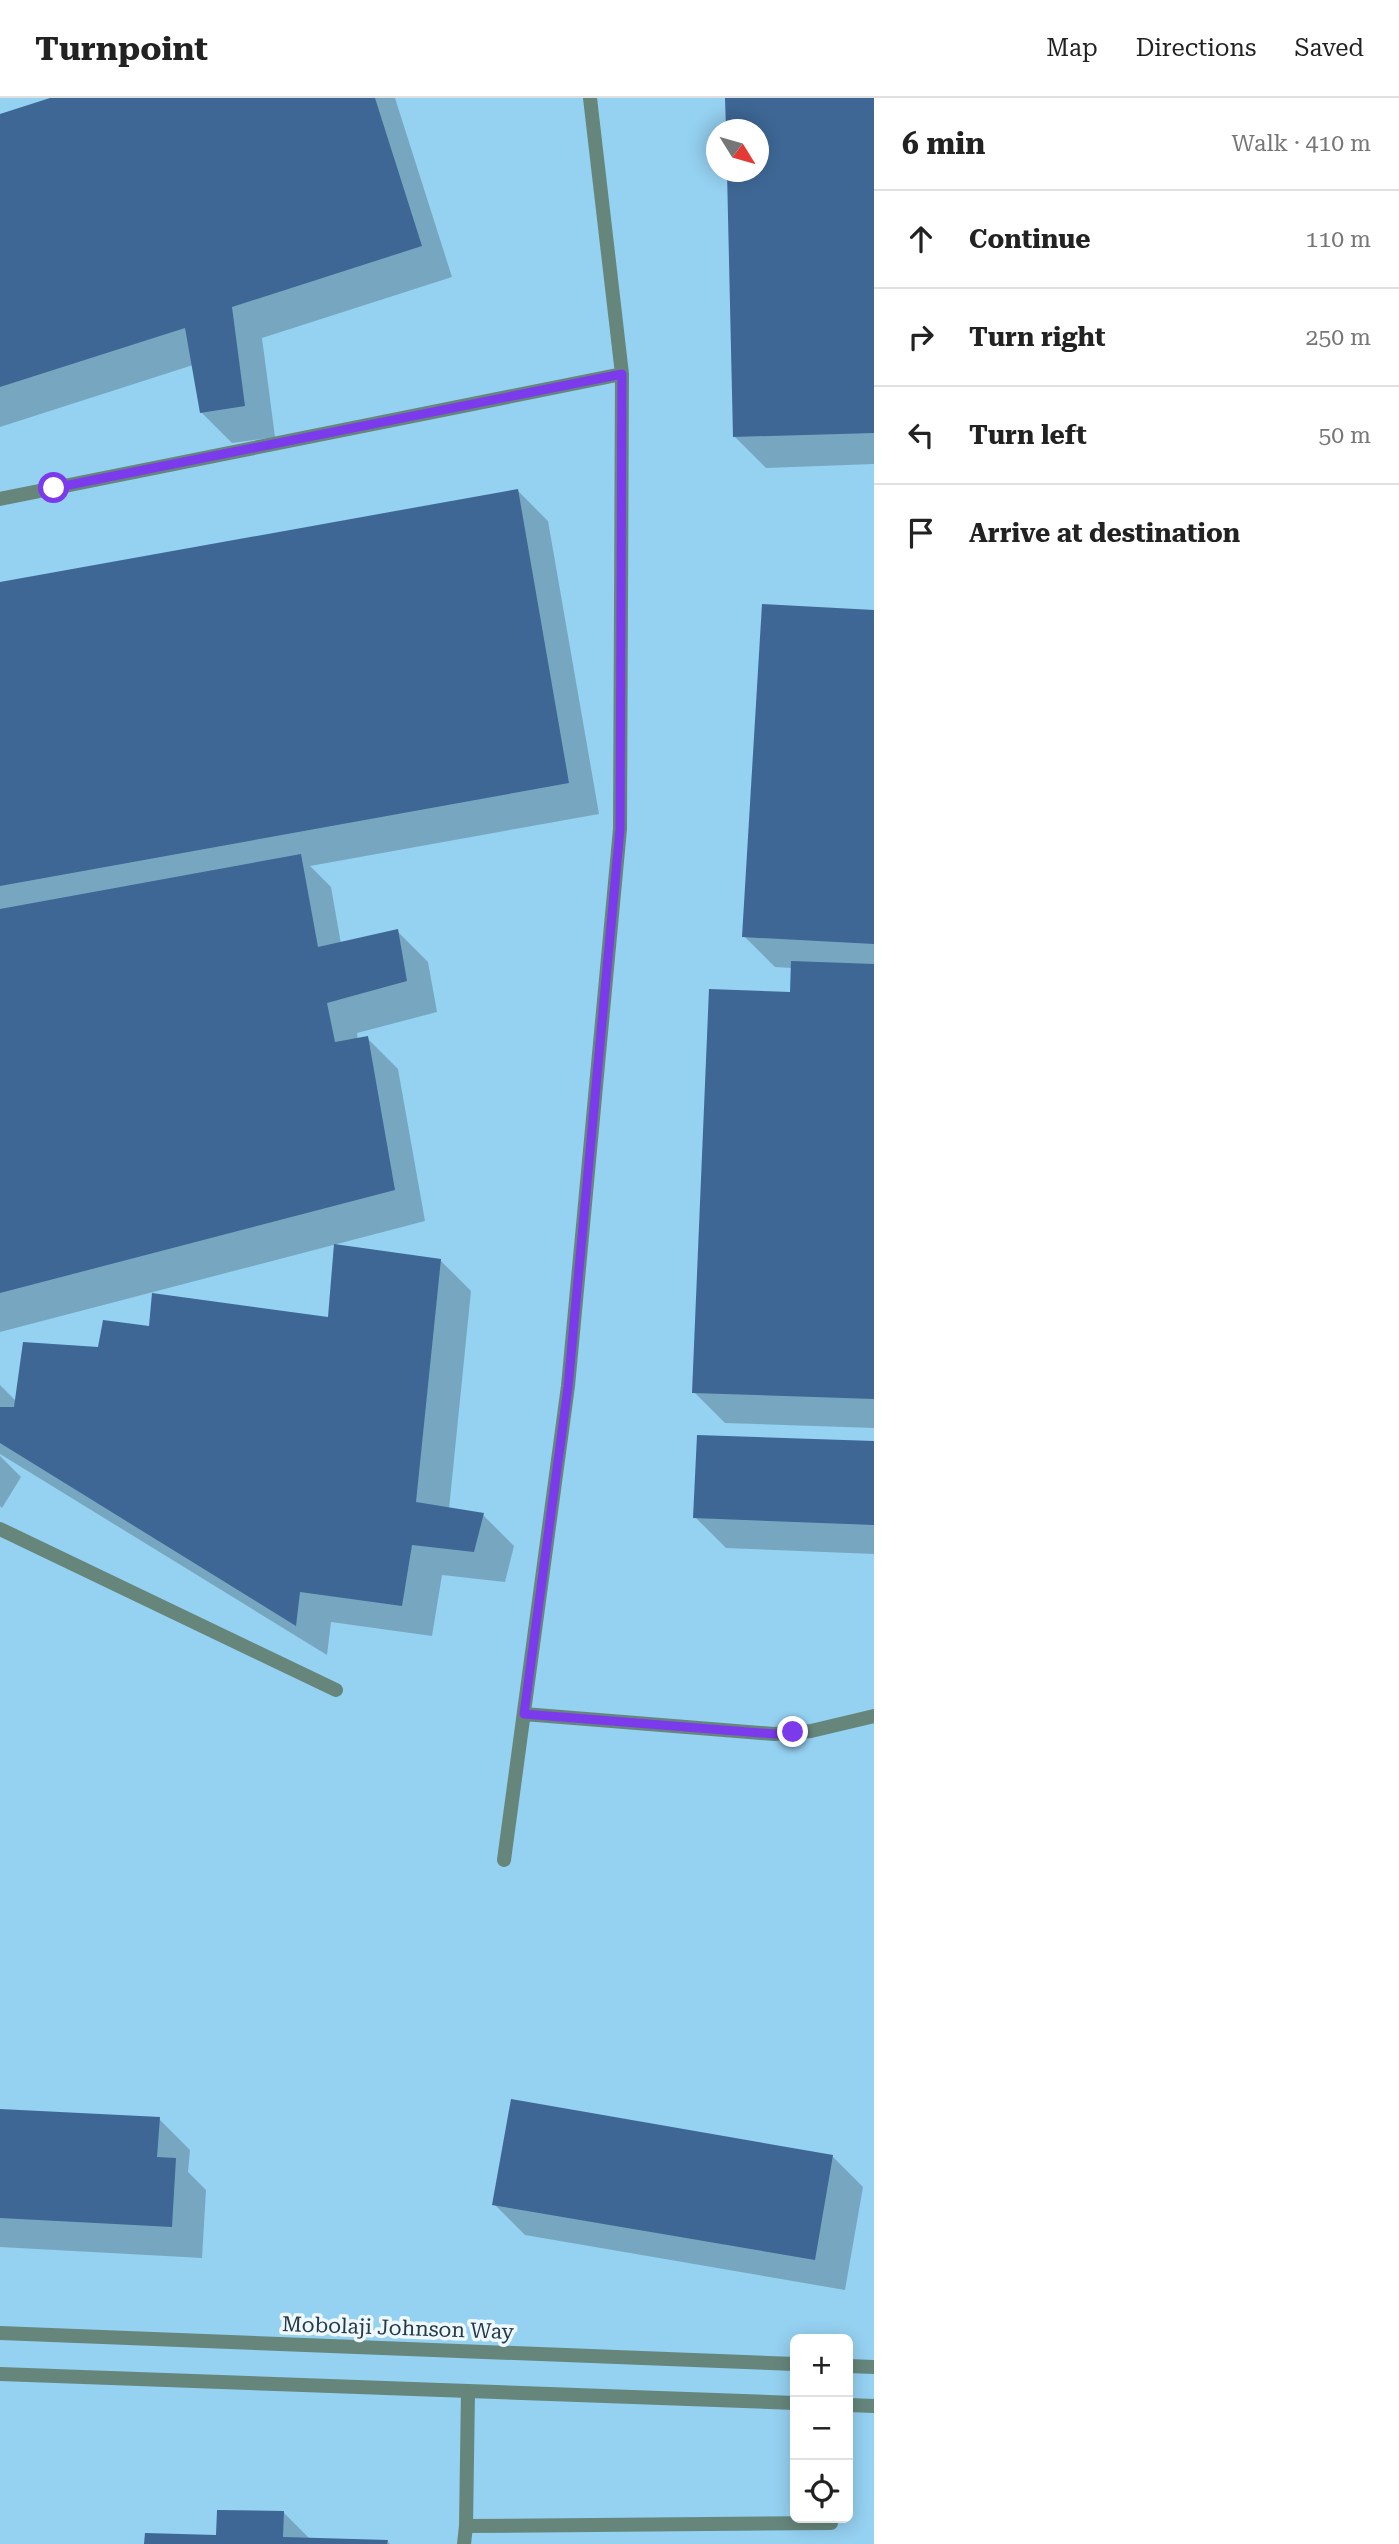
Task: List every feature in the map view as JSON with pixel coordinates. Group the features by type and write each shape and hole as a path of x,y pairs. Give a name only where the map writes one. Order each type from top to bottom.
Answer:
{"street":[{"path":"504,1860 568,1387 620,829 622,374 590,98"},
{"path":"0,499 622,374"},
{"path":"0,1529 336,1690"},
{"path":"524,1714 774,1734 811,1731 874,1716"},
{"name":"Mobolaji Johnson Way","path":"0,2333 790,2364"},
{"path":"853,2366 874,2367"},
{"path":"0,2374 790,2403"},
{"path":"464,2544 467,2526 468,2391"},
{"path":"853,2405 874,2406"},
{"path":"467,2526 831,2523"}],"shaded area":[{"path":"0,98 874,98 874,2544 0,2544"}],"building":[{"path":"50,98 375,98 422,246 232,307 245,406 200,413 185,328 0,387 0,114"},
{"path":"725,98 874,98 874,433 733,437 727,182 769,182 769,119 726,119"},
{"path":"518,489 569,783 0,886 0,582"},
{"path":"762,604 874,610 874,944 742,937"},
{"path":"301,854 318,947 398,929 407,981 327,1003 335,1042 368,1036 395,1190 0,1293 0,909"},
{"path":"791,961 874,964 874,1399 692,1393 709,989 790,992"},
{"path":"334,1244 441,1259 416,1502 484,1513 474,1552 412,1545 402,1606 300,1592 296,1626 0,1443 0,1407 14,1407 23,1342 98,1347 103,1320 149,1326 152,1293 328,1317"},
{"path":"697,1435 874,1441 874,1525 693,1518"},
{"path":"511,2099 833,2155 815,2260 492,2205"},
{"path":"0,2109 160,2117 157,2157 176,2158 172,2227 0,2218"},
{"path":"217,2510 284,2511 283,2537 388,2540 387,2544 144,2544 145,2533 216,2535"}],"route":[{"path":"54,488 622,374 620,829 568,1387 524,1714 774,1734 793,1732"}]}
